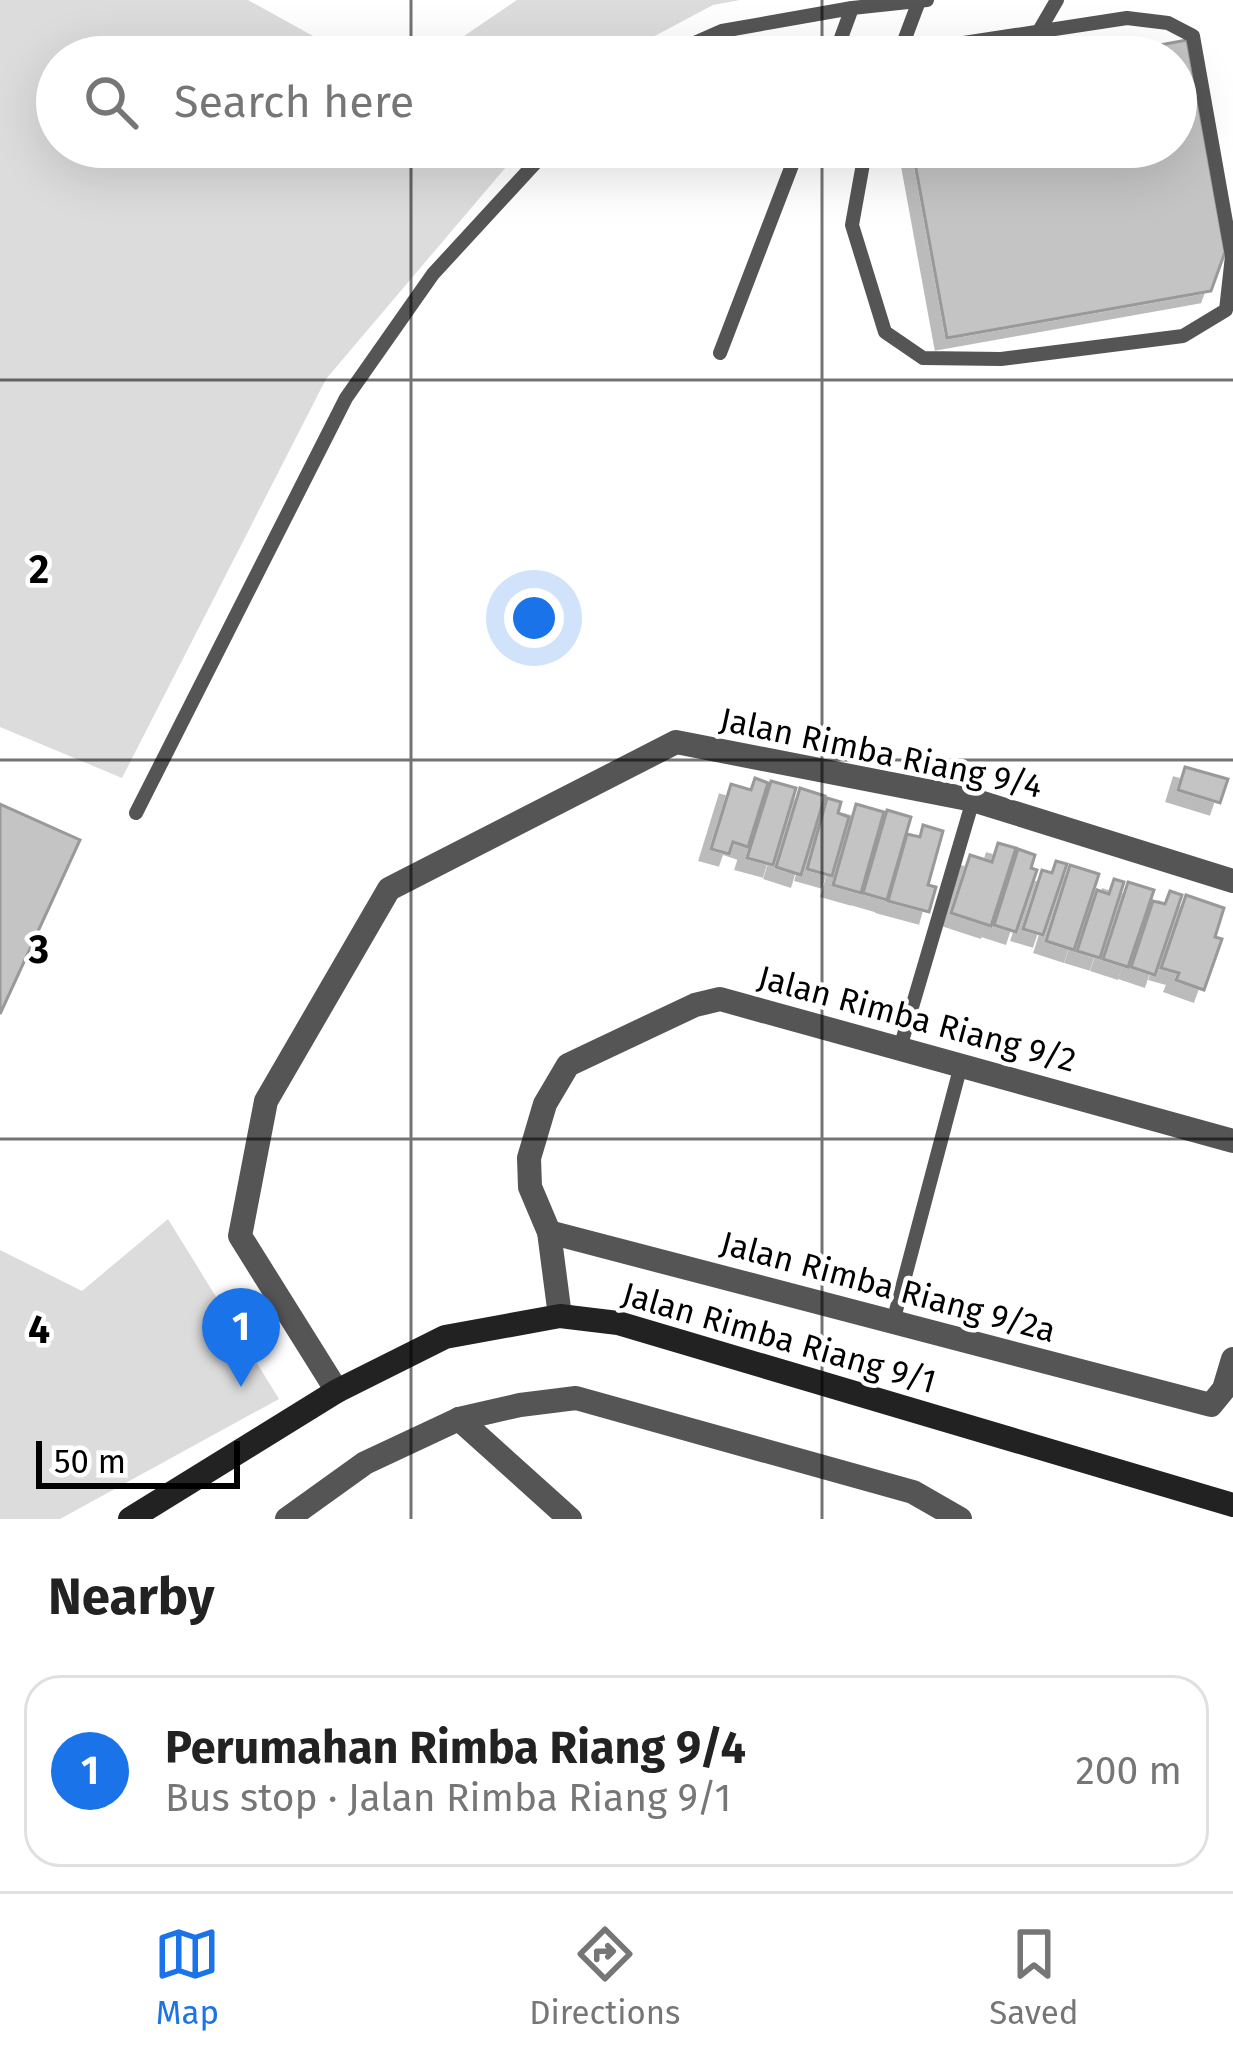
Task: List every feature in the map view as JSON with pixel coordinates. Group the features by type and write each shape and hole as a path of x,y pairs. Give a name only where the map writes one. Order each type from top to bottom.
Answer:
{"street":[{"name":"Jalan Rimba Riang 9/4","path":"337,1391 240,1236 266,1101 389,890 676,742 973,800 1233,880"},
{"name":"Jalan Rimba Riang 9/2","path":"560,1316 549,1232 530,1187 529,1158 545,1104 568,1065 695,1005 720,999 1233,1141"},
{"name":"Jalan Rimba Riang 9/2a","path":"549,1232 1211,1405 1224,1389 1233,1359"},
{"name":"Jalan Rimba Riang 9/1","path":"130,1519 337,1391 446,1337 560,1316 619,1323 1207,1507 1233,1505"},
{"path":"287,1519 365,1462 459,1419 577,1398 913,1492 959,1519"},
{"path":"459,1419 570,1519"},
{"path":"1207,1507 1233,1486"}],"lane":[{"path":"1039,31 1057,0"},
{"path":"711,36 853,8 923,1 910,36"},
{"path":"842,36 853,8"},
{"path":"1007,36 1127,18 1168,23 1191,36"},
{"path":"862,168 852,225 885,332 923,358 1001,359 1184,336 1226,310 1232,256 1197,59"},
{"path":"136,813 346,398 434,274 531,168"},
{"path":"720,353 792,168"},
{"path":"900,1048 973,800"},
{"path":"893,1322 961,1065"}],"shaded area":[{"path":"0,0 248,0 313,36 36,36 36,168 505,168 326,379 122,778 0,727"},
{"path":"517,0 740,0 713,5 655,36 464,36"},
{"path":"168,1219 279,1399 60,1519 0,1519 0,1250 82,1291"}],"building":[{"path":"1197,96 1225,252 1211,291 947,338 916,168 1197,168"},
{"path":"1185,767 1228,779 1220,803 1178,790"},
{"path":"755,778 768,783 748,847 733,842 729,854 711,849 731,784 751,790"},
{"path":"771,781 796,788 773,865 747,858"},
{"path":"800,788 825,796 801,875 776,867"},
{"path":"827,798 841,802 838,813 849,817 832,876 807,869"},
{"path":"0,804 80,840 0,1014"},
{"path":"856,804 884,812 861,893 833,885"},
{"path":"887,810 911,817 887,900 863,893"},
{"path":"923,825 943,831 928,885 936,887 929,912 888,901 907,834 920,837"},
{"path":"998,843 1016,848 991,926 951,913 970,855 992,862"},
{"path":"1018,849 1035,855 1031,868 1037,870 1016,932 994,925"},
{"path":"1056,861 1067,864 1043,935 1023,929 1042,870 1052,873"},
{"path":"1070,865 1099,874 1074,950 1046,941"},
{"path":"1114,879 1124,882 1100,958 1077,951 1097,890 1109,894"},
{"path":"1128,882 1154,890 1128,967 1103,959"},
{"path":"1170,891 1182,895 1155,975 1131,967 1153,901 1165,904"},
{"path":"1186,895 1224,908 1215,937 1222,939 1204,990 1176,980 1179,973 1161,968"}],"place":[{"name":"Perumahan Rimba Riang 9/4","path":"241,1387"}]}
